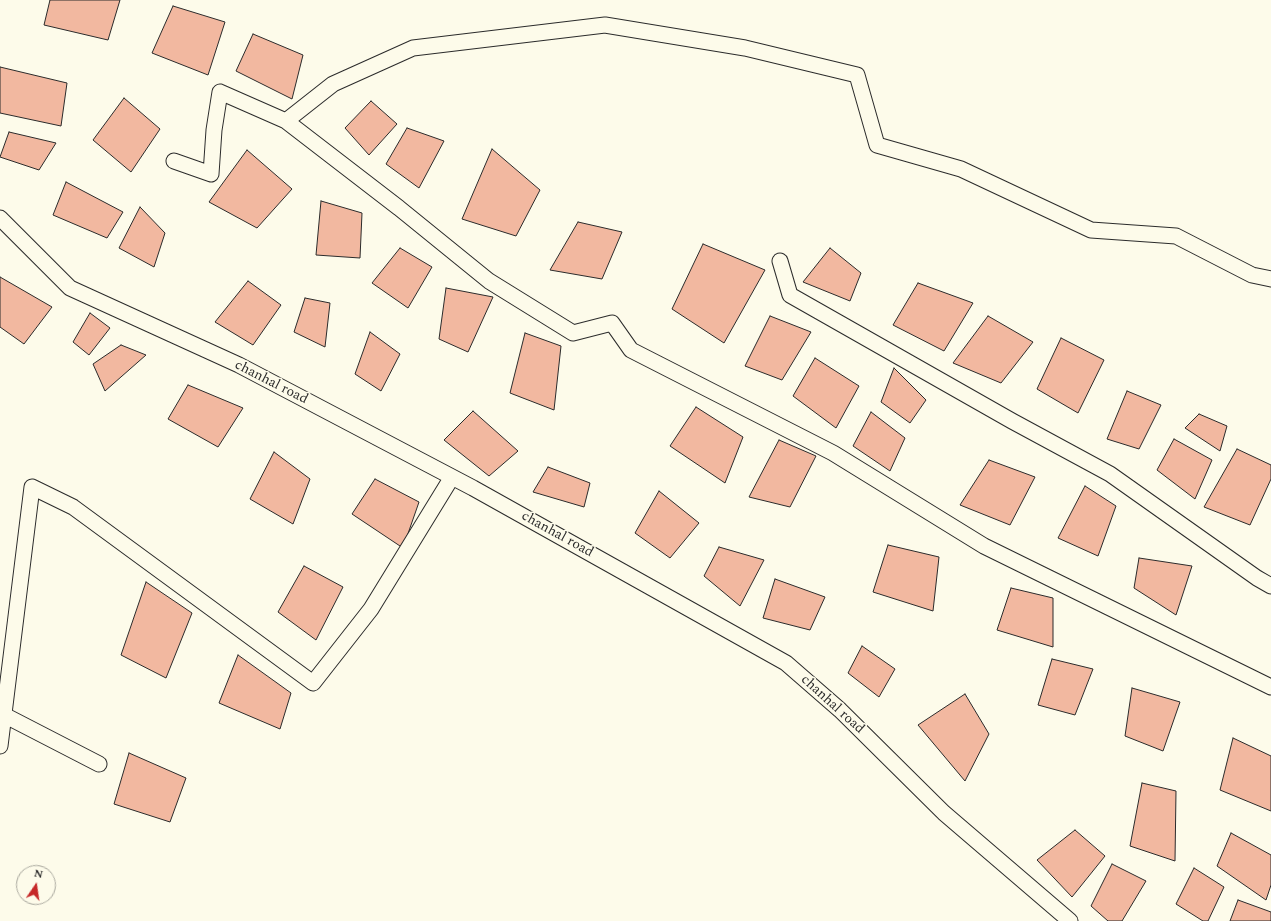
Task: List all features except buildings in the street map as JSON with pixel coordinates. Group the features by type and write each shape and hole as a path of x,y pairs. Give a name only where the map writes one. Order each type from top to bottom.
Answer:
{"lane":[{"path":"286,121 333,84 413,48 605,25 745,48 857,75 877,145 961,169 1091,230 1176,236 1252,275 1271,279"},
{"path":"174,161 211,174 214,130 220,92 286,121 399,208 489,281 573,334 612,323 631,350 833,453 984,546 1271,687"},
{"name":"chanhal road","path":"0,218 70,288 239,365 452,477 786,663 840,710 944,813 1070,921"},
{"path":"780,261 790,295 1012,421 1110,474 1256,578 1271,586"},
{"path":"0,746 32,487 73,507 313,683 371,609 452,477"},
{"path":"4,715 99,764"}]}
